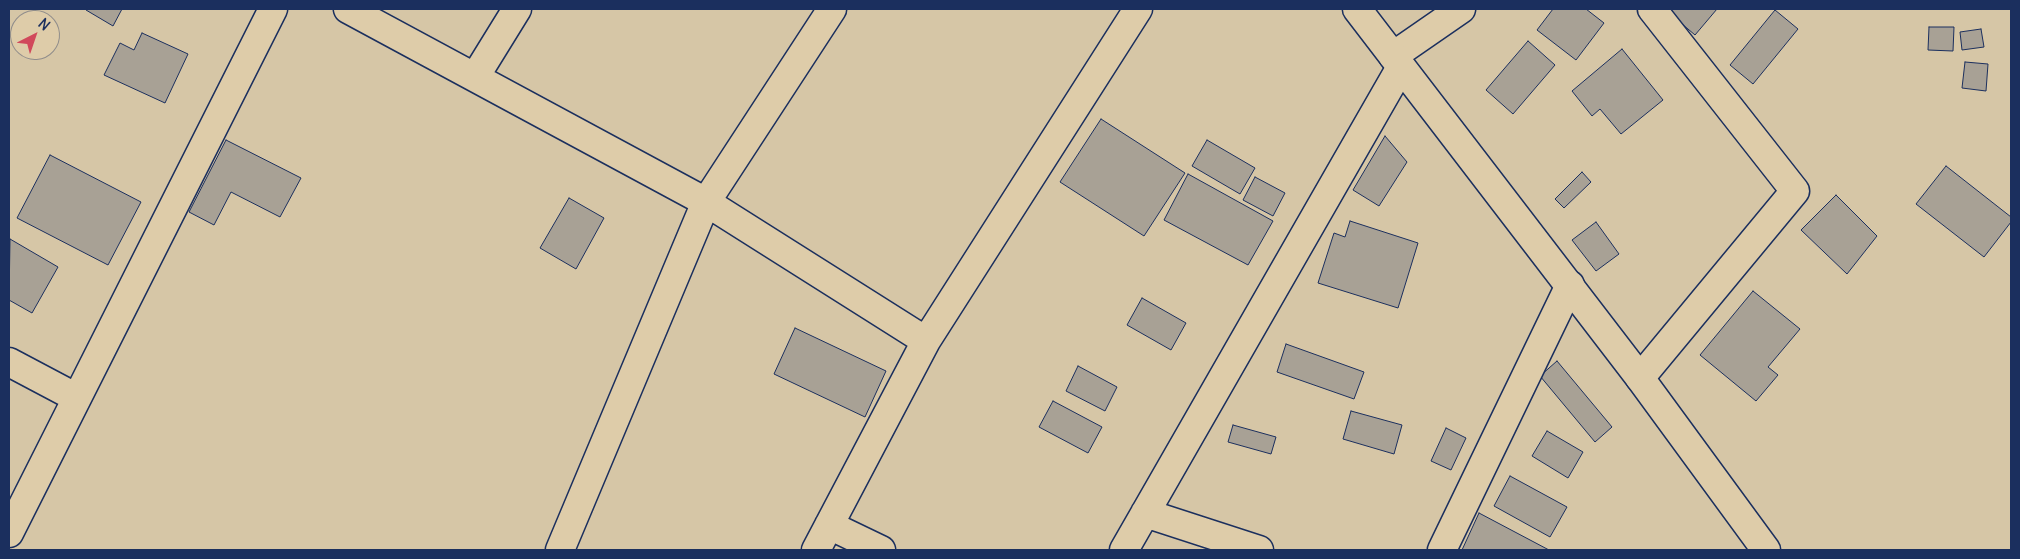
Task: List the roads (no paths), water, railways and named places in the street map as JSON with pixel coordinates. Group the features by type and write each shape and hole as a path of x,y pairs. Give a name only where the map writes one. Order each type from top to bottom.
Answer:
{"street":[{"path":"9,533 272,9"},
{"path":"348,9 706,202 926,342"},
{"path":"475,78 517,9"},
{"path":"560,550 706,202 832,9"},
{"path":"816,550 926,342 1138,9"},
{"path":"1357,9 1570,285 1766,550"},
{"path":"1124,550 1397,61 1461,9"},
{"path":"1640,378 1794,191 1652,9"},
{"path":"1442,550 1570,285"},
{"path":"9,362 77,398"},
{"path":"1145,514 1259,550"},
{"path":"829,525 881,550"}]}
